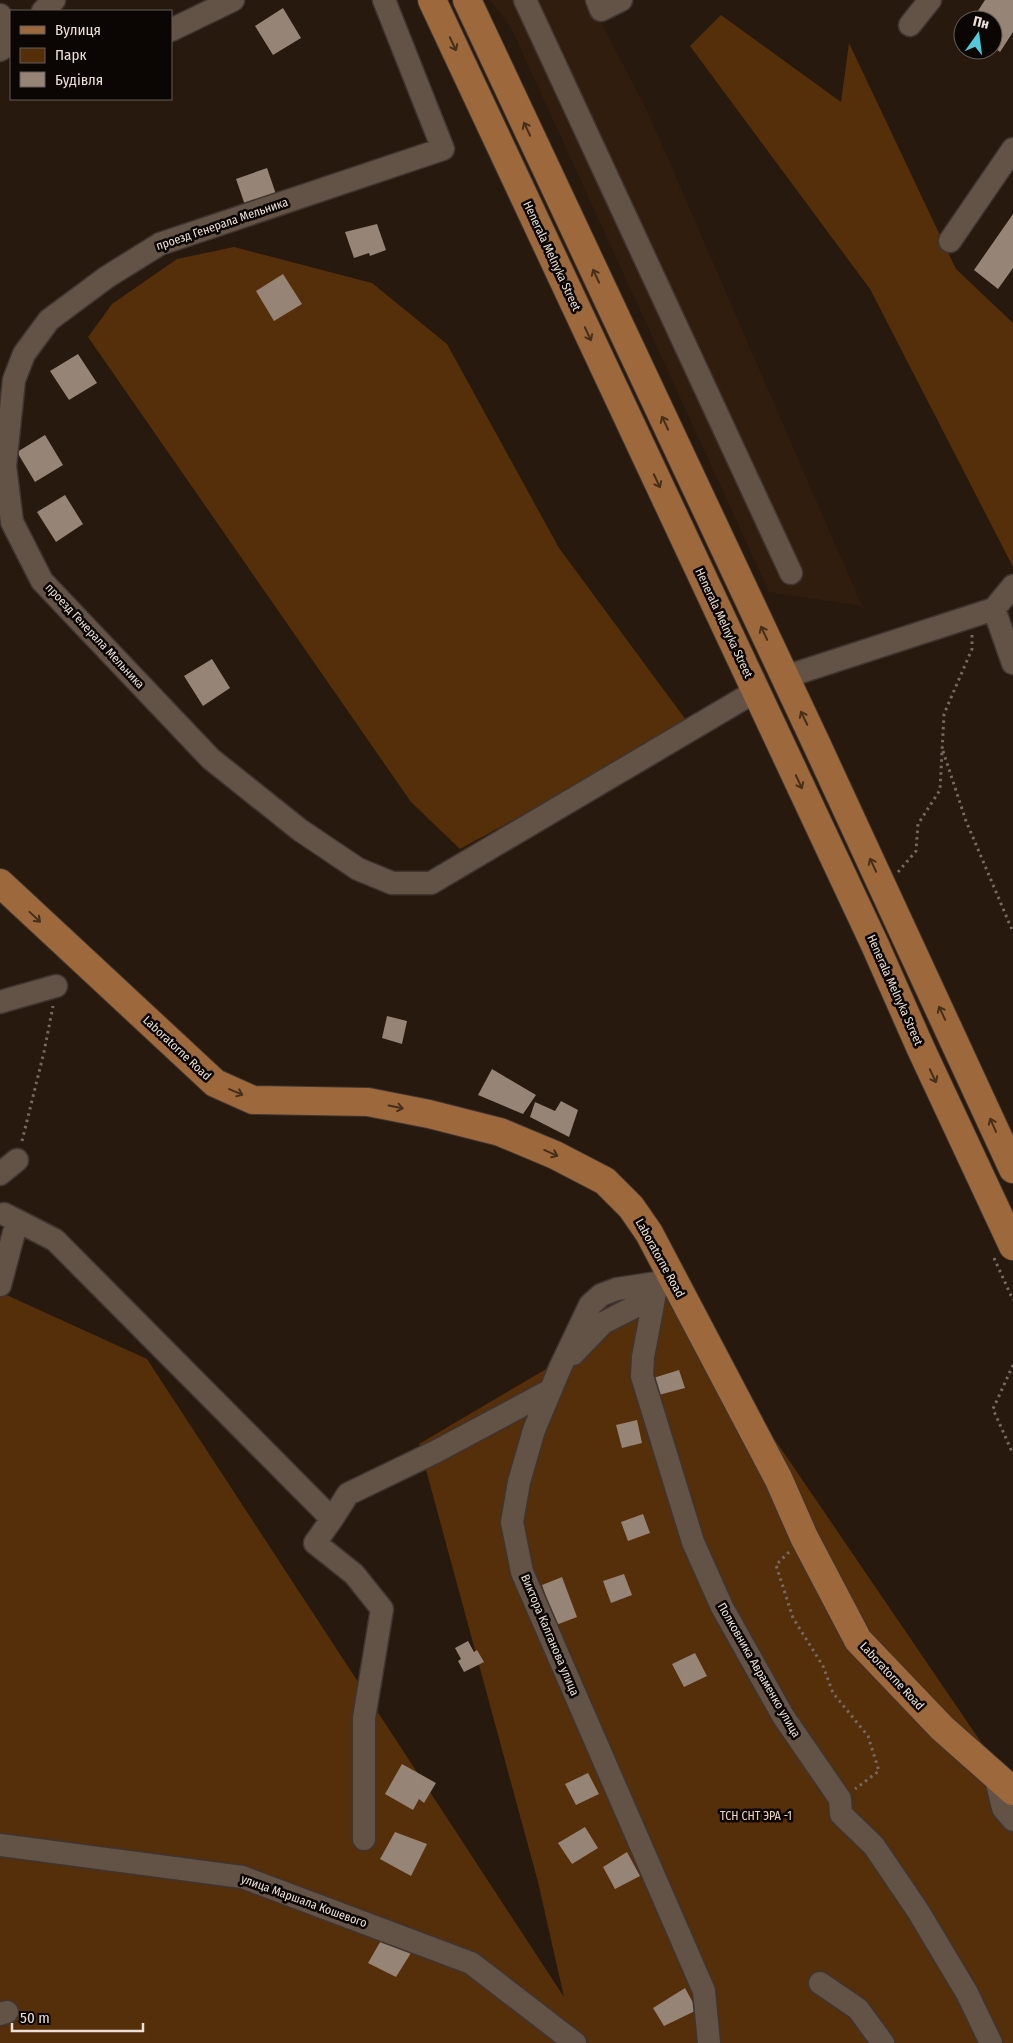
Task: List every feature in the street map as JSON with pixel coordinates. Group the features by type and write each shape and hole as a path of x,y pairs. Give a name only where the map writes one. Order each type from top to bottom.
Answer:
{"main road":[{"name":"Henerala Melnyka Street","path":"432,0 875,945 1013,1246"},
{"path":"467,0 1013,1169"},
{"path":"756,691 785,678"},
{"name":"Laboratorne Road","path":"0,883 215,1083 253,1100 368,1102 429,1114 500,1132 555,1154 605,1181 631,1207 649,1233 661,1286 779,1480 804,1537 858,1640 942,1728 1004,1783"}],"street":[{"path":"43,10 54,0"},
{"path":"172,30 233,0"},
{"name":"проезд Генерала Мельника","path":"384,0 444,149 160,244 107,277 48,320 24,354 14,380 5,466 12,522 42,581 211,760 300,830 358,869 392,883 432,883 756,691"},
{"path":"525,0 791,573"},
{"path":"597,0 601,10 621,0"},
{"path":"910,25 930,0"},
{"path":"0,15 10,32"},
{"path":"950,241 1013,150"},
{"path":"785,678 994,610 1013,586"},
{"path":"994,610 1013,663"},
{"path":"0,1002 56,986"},
{"path":"0,1174 18,1160"},
{"path":"0,1285 11,1217 55,1240 332,1519"},
{"name":"Виктора Калганова улица","path":"661,1286 617,1289 601,1295 590,1305 560,1368 534,1430 518,1482 512,1522 522,1572 704,1991 709,2043"},
{"name":"Полковника Авраменко улица","path":"661,1286 643,1357 642,1376 693,1542 722,1608 783,1716 840,1799 841,1814 874,1846 918,1911 967,1993 991,2043"},
{"path":"364,1840 364,1718 382,1609 354,1574 314,1543 348,1494 429,1455 551,1390"},
{"path":"1004,1783 1003,1808 1013,1820"},
{"name":"улица Маршала Кошевого","path":"0,1846 242,1877 472,1963 575,2043"},
{"path":"820,1983 858,2009 883,2043"}],"path":[{"path":"897,874 916,851 918,824 940,790 944,714 972,649 973,616"},
{"path":"942,748 966,821 1013,932"},
{"path":"18,1160 44,1052 56,986"},
{"path":"1013,1365 993,1409 1013,1454"},
{"path":"804,1537 776,1565 792,1618 823,1666 832,1693 868,1736 879,1772 840,1799"}],"shaded area":[{"path":"490,0 589,0 646,108 862,606 769,592 511,28"}],"green space":[{"path":"721,15 841,102 849,43 956,269 1013,323 1013,567 870,289 690,46"},
{"path":"234,247 372,283 447,344 559,548 689,724 460,849 411,802 88,337 112,304 177,259"},
{"name":"ТСН СНТ ЭРА -1","path":"0,1292 147,1359 564,1997 538,1882 419,1444 675,1293 1013,1789 1013,2043 0,2043"}],"building":[{"path":"985,0 1013,0 1013,32 1003,47 1003,10 978,10"},
{"path":"283,8 301,38 273,55 255,26"},
{"path":"267,168 277,197 246,208 236,179"},
{"path":"1013,214 1013,268 998,289 974,270"},
{"path":"377,224 386,250 370,256 369,253 354,258 345,232"},
{"path":"283,274 302,304 274,321 256,291"},
{"path":"78,354 97,383 69,400 50,371"},
{"path":"45,435 63,465 35,482 17,452"},
{"path":"65,495 83,524 56,542 37,512"},
{"path":"212,659 230,688 203,706 184,676"},
{"path":"387,1016 407,1021 402,1044 382,1038"},
{"path":"492,1069 536,1095 523,1114 478,1095"},
{"path":"561,1101 578,1110 569,1137 530,1117 535,1102 555,1111"},
{"path":"679,1370 685,1388 655,1396 650,1379"},
{"path":"637,1420 642,1443 622,1448 616,1425"},
{"path":"643,1514 650,1533 628,1541 621,1522"},
{"path":"624,1574 632,1595 611,1603 603,1581"},
{"path":"562,1577 577,1617 556,1625 542,1585"},
{"path":"468,1641 474,1652 477,1650 484,1662 464,1672 458,1661 461,1659 455,1648"},
{"path":"695,1653 707,1676 684,1687 672,1664"},
{"path":"402,1764 436,1783 424,1803 419,1799 413,1810 385,1794"},
{"path":"588,1773 599,1794 576,1805 565,1784"},
{"path":"585,1827 598,1848 572,1864 558,1843"},
{"path":"395,1832 427,1844 411,1876 380,1859"},
{"path":"627,1852 640,1876 615,1889 603,1867"},
{"path":"383,1937 411,1953 396,1977 368,1963"},
{"path":"685,1988 697,2010 664,2026 653,2008"}]}
